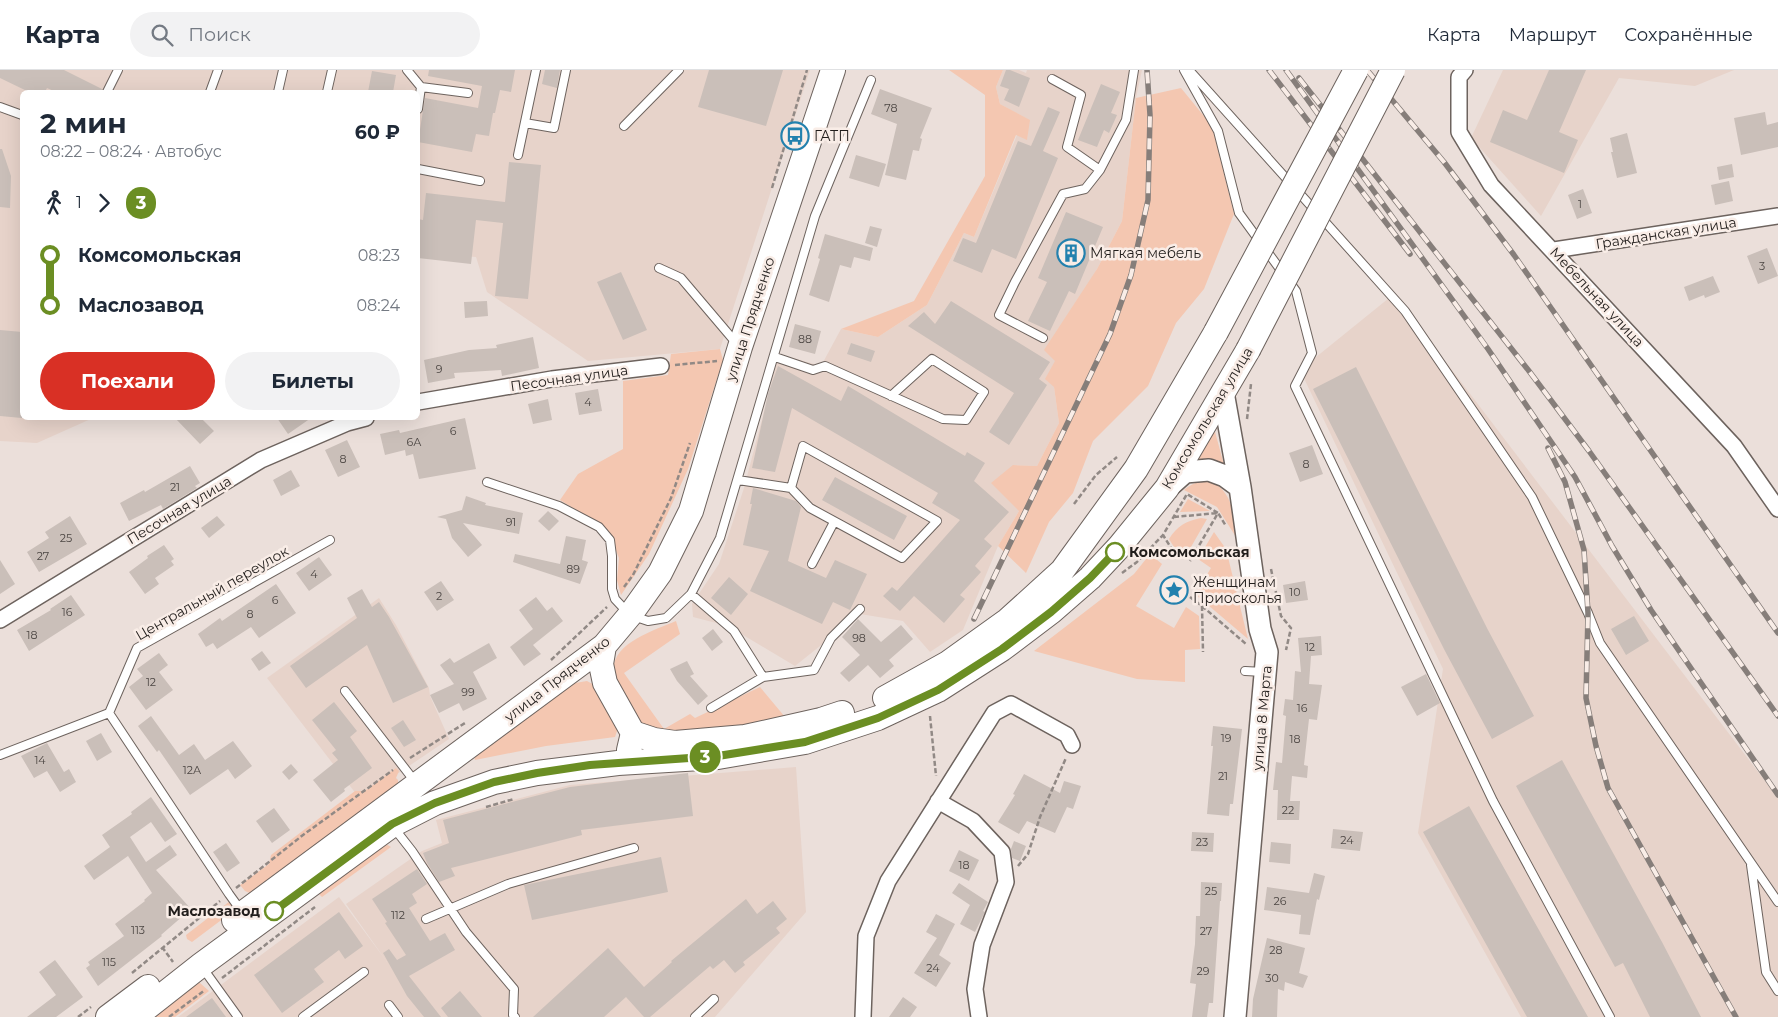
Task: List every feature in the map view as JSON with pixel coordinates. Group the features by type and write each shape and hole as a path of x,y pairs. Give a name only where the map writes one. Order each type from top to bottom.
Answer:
{"main road":[{"name":"улица Прядченко","path":"135,1017 208,974 248,920 417,784 468,746 561,665 604,646 623,607 660,573 691,511 740,347 833,70"},
{"path":"633,734 675,743 745,737 821,720 890,696 948,663 1008,620 1062,571 1136,469 1216,332 1356,70"},
{"name":"Комсомольская улица","path":"494,782 537,773 618,762 718,756 805,742 878,718 938,690 1002,649 1051,612 1090,578 1119,547 1167,488 1248,350 1393,70"},
{"path":"1203,354 1223,392"},
{"name":"улица 8 Марта","path":"1223,392 1240,487 1260,629 1267,652 1255,672 1235,1017"},
{"path":"1167,488 1185,472 1209,470 1224,476 1240,487"},
{"path":"604,646 601,664 605,683 633,734 629,751 618,762"},
{"path":"561,665 590,672 605,683"},
{"path":"468,746 465,762 472,773 481,779 494,782"},
{"name":"улица Прядченко","path":"100,1012 248,920 392,824 435,803 494,782"}],"street":[{"name":"Мебельная улица","path":"1461,72 1459,132 1492,185 1734,446 1776,500"},
{"name":"Гражданская улица","path":"1554,250 1778,216"},
{"name":"Песочная улица","path":"420,402 552,379 661,366"},
{"name":"Песочная улица","path":"0,620 260,460 347,423 358,420"},
{"path":"863,1017 866,936 888,881 994,713 1010,704 1067,735 1072,745"},
{"path":"938,801 973,821 1002,852 1006,882 982,945 975,989 979,1017"}],"lane":[{"path":"108,90 118,70"},
{"path":"211,90 218,70"},
{"path":"278,90 283,70"},
{"path":"327,90 332,70"},
{"path":"407,70 421,87 468,94"},
{"path":"518,155 536,70"},
{"path":"525,123 554,128 566,70"},
{"path":"624,126 678,70"},
{"path":"1043,338 999,316 1015,282 1063,194 1085,189 1100,170 1126,120 1134,70"},
{"path":"1184,70 1218,131 1239,213 1296,292 1312,353 1295,386 1493,801 1610,1017"},
{"path":"1189,70 1405,310 1532,497 1588,613 1600,643 1778,902"},
{"path":"1052,79 1080,95 1067,147 1100,170"},
{"path":"487,482 559,506 599,528 610,540 612,589 623,607 648,621 666,618 691,594 720,538 775,357 815,216 872,80"},
{"path":"420,94 421,87"},
{"path":"0,107 20,114"},
{"path":"420,169 480,181"},
{"path":"659,268 681,278 740,347"},
{"path":"775,357 813,370 825,366 891,396 943,419 966,420 984,392 932,359 891,396"},
{"path":"738,480 791,488 810,508 902,558 937,522 804,446 791,488"},
{"path":"812,564 834,522"},
{"name":"Центральный переулок","path":"109,713 137,648 330,540"},
{"path":"691,594 734,631 763,677"},
{"path":"710,708 763,677 814,670 832,638 860,609"},
{"path":"345,691 417,784"},
{"path":"0,755 109,713 228,894 248,920"},
{"path":"392,824 466,932 514,989 513,1015 515,1017"},
{"path":"426,919 508,884 634,848"},
{"path":"1751,863 1766,972 1778,991"},
{"path":"303,1017 364,972"},
{"path":"208,974 238,1017"},
{"path":"694,1017 714,999"},
{"path":"389,1005 398,1017"}],"path":[{"path":"771,190 807,70"},
{"path":"686,364 718,361 715,370"},
{"path":"561,665 623,607 633,575 671,498 690,443"},
{"path":"1074,504 1096,475 1117,457"},
{"path":"1172,551 1163,535 1187,494 1218,513 1227,527"},
{"path":"1174,517 1218,513"},
{"path":"1190,561 1218,513"},
{"path":"1190,598 1247,645"},
{"path":"1202,606 1203,652"},
{"path":"922,718 930,716 938,801"},
{"path":"126,978 303,835 402,764 471,719"},
{"path":"1006,882 1028,854 1040,817 1072,745"},
{"path":"477,809 522,796"},
{"path":"169,1017 208,974 316,906"},
{"path":"78,1017 100,1012"}],"shaded area":[{"path":"0,70 810,70 720,349 588,361 487,292 476,257 420,252 420,90 20,90 20,420 89,420 37,443 0,441"},
{"path":"949,70 1003,70 996,87 1000,104 1030,120 1027,140 1016,135 974,237 964,233 927,305 878,337 841,329 914,301 985,176 985,95"},
{"path":"1003,70 1019,70 1026,73 1027,70 1142,70 1136,98 1122,221 1097,269 1055,361 1054,387 1059,423 1037,466 1013,465 1019,511 998,546 963,630 930,652 903,621 860,614 795,666 728,626 693,617 692,604 719,564 744,488 779,354 821,366 841,329 878,337 927,305 964,233 974,237 1017,135 1027,139 1029,120 1000,104 996,87"},
{"path":"1503,70 1734,70 1695,86 1619,78 1541,216 1471,138"},
{"path":"1181,88 1212,126 1234,214 1204,289 1176,323 1148,386 1093,441 1073,493 1049,522 1026,573 998,546 1019,511 991,483 1013,465 1037,466 1059,423 1054,387 1045,379 1055,361 1044,350 1097,269 1122,221 1136,98"},
{"path":"1394,294 1778,798 1778,1017 1521,1017 1418,833 1443,669 1300,370"},
{"path":"720,349 723,360 688,469 649,554 621,595 617,580 619,558 607,529 560,500 578,474 623,449 623,381 668,375 671,354"},
{"path":"1214,428 1224,465 1194,462"},
{"path":"1210,480 1224,491 1228,498 1233,512 1236,537 1217,507 1184,490 1196,483"},
{"path":"1188,499 1210,511 1180,512"},
{"path":"1201,518 1207,519 1187,554 1174,547 1169,539 1175,531 1186,523"},
{"path":"1214,532 1226,549 1248,639 1195,594 1211,568 1198,559"},
{"path":"1150,554 1162,564 1136,606 1174,628 1186,607 1199,616 1200,649 1185,650 1185,682 1137,679 1034,651 1134,574"},
{"path":"379,598 396,625 429,688 430,696 449,739 360,799 267,678"},
{"path":"676,621 680,634 624,673 664,729 690,714 695,718 760,687 785,717 727,730 667,733 641,726 615,679 614,667 617,657 623,648 633,641"},
{"path":"587,681 598,687 618,728 615,737 546,746 475,760 474,755 575,683"},
{"path":"796,767 806,912 715,1017 178,1017 339,897 387,962 346,904 422,851 442,843 436,820 570,785"},
{"path":"396,768 399,771 396,778 398,786 252,894 245,891 240,885 269,864 271,855 355,791 365,791"},
{"path":"381,841 391,847 322,897 315,890"},
{"path":"230,901 234,904 232,912 192,942 187,939 186,935"},
{"path":"200,983 209,991 175,1017 149,1017 193,984"}],"building":[{"path":"0,70 64,70 102,89 52,90 47,88 46,90 25,90 0,78"},
{"path":"429,70 515,70 511,92 500,90 489,136 476,134 472,152 420,142 420,129 425,98 478,108 482,86 428,76"},
{"path":"545,70 560,70 557,88 542,84"},
{"path":"709,70 783,70 766,126 698,107"},
{"path":"1006,70 1030,78 1019,107 1004,100 1009,89 1000,86"},
{"path":"1549,70 1586,70 1559,132 1578,140 1564,173 1490,142 1503,110 1527,120"},
{"path":"372,71 396,75 393,90 368,90"},
{"path":"1101,84 1120,92 1111,113 1117,115 1109,133 1104,130 1097,147 1078,140"},
{"path":"880,89 932,108 920,138 922,139 919,151 913,150 906,180 885,175 897,124 871,114"},
{"path":"1048,107 1060,112 1043,151 1058,158 1016,259 992,249 982,273 953,261 963,238 976,243 1018,141 1031,146"},
{"path":"1765,112 1767,125 1778,122 1778,147 1741,155 1734,118"},
{"path":"1627,133 1637,173 1617,178 1610,138"},
{"path":"0,149 2,149 11,176 10,208 0,207"},
{"path":"856,155 886,164 879,187 849,178"},
{"path":"509,162 541,165 528,299 495,296 503,223 476,220 471,264 420,258 420,219 423,220 426,193 505,202"},
{"path":"1732,164 1734,177 1719,180 1717,167"},
{"path":"1729,181 1733,201 1715,205 1711,185"},
{"path":"1583,189 1592,213 1577,219 1568,195"},
{"name":"Мягкая мебель","path":"1066,212 1103,227 1075,294 1069,291 1050,331 1028,321 1047,282 1038,278"},
{"path":"870,226 882,229 877,247 865,243"},
{"path":"825,234 873,248 870,261 854,257 851,268 840,265 829,302 809,295 820,259 818,258"},
{"path":"1767,248 1778,276 1758,284 1747,256"},
{"path":"621,272 647,330 623,340 597,282"},
{"path":"1713,276 1720,292 1705,298 1704,295 1689,301 1684,287"},
{"path":"487,301 488,316 465,318 464,302"},
{"path":"951,301 1050,362 1039,379 1047,385 1009,445 989,432 1014,393 908,326 924,312 935,324"},
{"path":"795,324 821,331 815,354 789,347"},
{"path":"0,330 20,332 20,418 0,416"},
{"path":"533,337 539,368 502,376 501,370 454,373 455,378 428,383 424,360 469,350 497,348 496,345"},
{"path":"851,343 875,351 871,362 847,354"},
{"path":"778,366 841,401 848,386 965,456 967,452 985,463 974,481 1009,512 984,539 992,546 975,566 981,572 960,595 965,599 944,623 914,596 900,611 883,596 892,587 897,591 960,520 932,503 938,493 792,408 775,472 752,468 768,394"},
{"path":"1356,367 1488,630 1534,716 1492,739 1445,651 1313,389"},
{"path":"598,389 602,411 579,415 575,393"},
{"path":"548,399 552,420 533,424 528,404"},
{"path":"465,418 476,469 419,479 413,454 406,456 405,450 385,455 380,434 399,430 400,433"},
{"path":"177,420 203,420 214,431 200,444"},
{"path":"278,420 308,420 288,434"},
{"path":"347,440 360,467 338,477 325,450"},
{"path":"1312,445 1323,474 1300,482 1289,453"},
{"path":"190,466 200,483 195,486 197,488 163,509 161,505 129,521 120,503 144,490 145,492"},
{"path":"291,470 300,486 281,496 273,480"},
{"path":"835,477 907,516 894,540 822,500"},
{"path":"753,488 796,501 801,507 788,561 826,578 835,560 867,574 850,610 833,602 822,624 750,591 769,551 743,545 752,504 750,504"},
{"path":"466,496 486,503 485,505 523,513 519,534 463,523 482,545 468,557 452,538 446,519 437,517 462,510"},
{"path":"548,511 559,521 549,531 538,521"},
{"path":"70,516 87,544 39,572 27,552 49,538 45,532"},
{"path":"217,516 225,525 209,538 201,528"},
{"path":"566,536 586,540 582,560 588,562 580,584 513,562 515,554 560,564"},
{"path":"164,545 174,559 171,561 174,565 155,578 159,584 145,594 129,572 148,558 147,556"},
{"path":"319,557 332,575 309,591 296,573"},
{"path":"0,560 15,584 0,594"},
{"path":"729,577 748,594 731,615 711,598"},
{"path":"441,581 454,600 437,611 424,592"},
{"path":"1305,581 1308,600 1286,603 1283,585"},
{"path":"276,584 296,613 259,638 251,627 217,649 213,643 206,647 198,634 220,618 222,621"},
{"path":"362,589 372,607 379,602 428,687 393,703 367,645 306,688 290,666 357,618 347,598"},
{"path":"71,595 85,615 29,651 17,630 51,610"},
{"path":"536,597 547,611 552,607 563,621 533,645 541,654 524,666 510,647 533,629 519,610"},
{"path":"1634,616 1649,641 1626,655 1611,629"},
{"path":"858,619 881,642 901,625 913,639 889,660 894,666 880,678 868,665 849,682 840,673 860,655 842,637"},
{"path":"713,629 723,642 712,651 702,638"},
{"path":"1321,636 1322,655 1311,656 1309,684 1322,685 1317,720 1309,719 1304,765 1308,766 1307,778 1292,776 1290,801 1300,801 1299,820 1277,820 1278,790 1273,790 1276,762 1282,763 1286,716 1283,715 1285,699 1293,700 1295,671 1301,672 1298,638"},
{"path":"489,643 497,658 473,672 487,699 463,711 459,703 439,713 430,695 454,684 440,665 450,658 454,663"},
{"path":"262,651 271,663 259,671 251,659"},
{"path":"159,653 168,665 159,672 173,690 146,710 129,687 143,676 137,669"},
{"path":"687,661 694,674 690,676 708,696 698,705 677,681 670,669"},
{"path":"1426,674 1440,703 1417,716 1401,687"},
{"path":"334,702 357,731 350,737 372,768 344,789 345,791 331,802 313,780 338,760 332,753 336,750 312,720"},
{"path":"151,716 179,755 194,744 205,760 233,741 252,766 235,779 228,769 190,795 159,750 157,752 138,726"},
{"path":"403,720 416,740 404,747 391,728"},
{"path":"1213,726 1242,729 1233,804 1230,804 1229,816 1207,814"},
{"path":"101,733 112,752 97,761 86,741"},
{"path":"47,743 64,772 69,769 76,782 60,792 47,771 34,778 21,756"},
{"path":"1562,760 1701,1017 1650,1017 1623,963 1615,967 1516,786"},
{"path":"291,764 298,772 289,780 282,772"},
{"path":"688,773 693,816 581,830 582,835 451,868 455,876 439,882 423,853 449,843 443,820 570,787"},
{"path":"1024,774 1060,793 1064,781 1081,786 1073,809 1067,807 1055,833 1027,821 1019,834 998,822 1015,795 1013,794"},
{"path":"151,797 177,834 165,842 151,822 130,837 146,862 170,845 177,855 156,870 191,909 162,936 98,986 86,968 90,965 88,962 124,936 115,924 145,901 152,893 128,856 94,880 84,866 110,847 102,835 132,814 131,812"},
{"path":"1469,806 1588,1017 1527,1017 1423,832"},
{"path":"274,808 290,830 272,843 256,821"},
{"path":"1333,829 1363,832 1360,851 1331,848"},
{"path":"1192,832 1214,833 1213,852 1191,851"},
{"path":"1014,841 1026,846 1020,861 1012,858 1011,849"},
{"path":"1271,842 1291,844 1290,864 1269,862"},
{"path":"226,843 240,863 227,872 213,852"},
{"path":"959,850 979,860 969,881 949,871"},
{"path":"661,857 668,892 532,920 524,885"},
{"path":"417,869 427,884 412,894 417,903 409,908 430,941 445,933 455,950 409,976 441,1017 424,1017 407,996 383,953 389,949 397,960 406,955 372,899"},
{"path":"1314,873 1325,876 1319,900 1317,899 1310,935 1299,934 1301,915 1264,910 1267,887 1309,893"},
{"path":"1201,882 1222,883 1221,901 1213,1003 1209,1003 1207,1017 1192,1017 1196,984 1190,983 1195,944 1196,916 1200,916"},
{"path":"959,883 988,902 975,932 960,924 970,905 952,893"},
{"path":"746,899 757,914 773,901 787,919 776,928 780,933 743,962 745,965 735,973 724,960 713,969 710,966 650,1017 644,1017 626,997 604,1017 533,1017 608,948 644,987 671,961"},
{"path":"339,912 363,946 345,959 339,950 314,969 324,982 282,1013 254,975"},
{"path":"936,914 955,924 939,955 951,963 936,987 914,973 937,938 926,932"},
{"path":"1267,938 1305,948 1299,973 1308,976 1303,988 1285,982 1284,991 1278,989 1277,1017 1252,1017 1253,999"},
{"path":"55,960 83,997 56,1017 27,1017 56,995 39,972"},
{"path":"460,991 482,1017 448,1017 441,1008"},
{"path":"903,997 917,1007 910,1017 889,1017"},
{"path":"212,998 226,1017 186,1017"}],"railway":[{"path":"974,619 1110,334 1131,275 1148,200 1150,115 1147,70"},
{"path":"1269,70 1410,254"},
{"path":"1286,70 1488,349 1575,477 1612,546 1651,610 1778,795"},
{"path":"1367,70 1444,162 1514,255 1778,633"},
{"path":"1299,78 1529,371 1589,451 1778,716"},
{"path":"1548,448 1565,482 1584,550 1588,613 1586,698 1596,746 1608,788 1736,1017"}],"bus line":[{"name":"3","path":"274,911 392,824 435,803 494,782 590,765 718,756 805,742 878,718 938,690 1002,649 1051,612 1090,578 1115,552"}],"place":[{"name":"ГАТП","path":"795,136"},
{"name":"Мягкая мебель","path":"1071,253"},
{"name":"Комсомольская","path":"1115,552"},
{"name":"Женщинам Приосколья","path":"1174,590"},
{"name":"Маслозавод","path":"274,911"}]}
